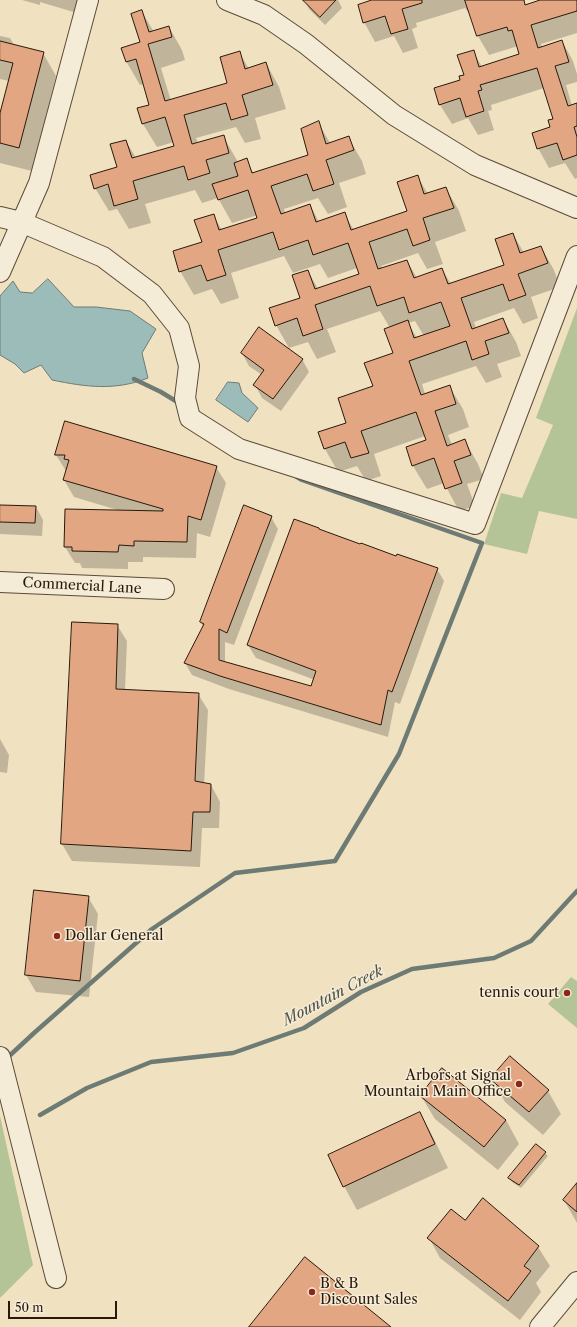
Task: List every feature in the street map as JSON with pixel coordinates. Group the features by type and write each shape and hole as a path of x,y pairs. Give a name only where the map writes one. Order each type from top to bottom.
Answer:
{"street":[{"path":"0,272 39,183 88,0"},
{"path":"227,0 264,15 306,44 394,115 475,165 577,208"},
{"path":"0,217 21,222 103,257 152,294 179,328 190,366 185,398 190,418 239,449 475,524 577,256"},
{"name":"Commercial Lane","path":"0,582 164,590"},
{"path":"0,1057 56,1278"},
{"path":"540,1327 577,1282"}],"green space":[{"path":"577,308 577,519 539,511 527,554 484,544 501,493 522,498 553,425 536,418"},
{"name":"tennis court","path":"571,977 577,981 577,1028 548,1004"},
{"path":"0,1116 33,1265 0,1298"}],"water":[{"path":"48,279 74,307 96,307 130,311 156,329 142,353 148,378 124,385 89,386 52,380 41,365 24,373 15,364 0,355 0,296 13,281 20,292 32,293"},
{"path":"228,382 239,383 242,393 258,408 248,422 216,400"}],"building":[{"path":"303,0 336,0 320,17"},
{"path":"372,0 422,0 422,3 402,9 408,29 391,34 385,16 363,23 358,5"},
{"path":"465,0 524,0 525,5 540,0 577,0 577,11 531,25 538,48 562,40 569,62 555,66 568,106 577,103 577,126 574,127 577,137 577,155 563,160 557,143 537,149 532,133 550,127 548,120 553,119 537,68 480,85 482,90 478,91 484,111 466,117 460,98 439,105 434,88 460,80 459,76 464,75 457,55 474,50 479,67 519,54 512,30 508,31 507,27 477,36"},
{"path":"142,10 149,32 169,26 172,37 148,44 165,101 227,83 220,57 240,51 245,69 266,62 273,85 242,95 248,115 231,120 226,103 184,115 192,144 224,135 229,153 206,160 210,173 188,180 184,166 133,181 138,199 114,206 108,184 94,189 90,175 117,167 110,144 126,140 132,158 174,146 165,117 142,124 137,108 149,105 136,59 126,62 121,48 140,42 131,14"},
{"path":"0,41 44,52 19,148 0,143 0,113 13,63 0,60"},
{"path":"319,121 326,144 349,136 354,150 326,160 334,184 313,191 307,174 271,186 281,214 310,204 316,222 345,212 351,230 407,211 397,182 418,175 424,194 446,187 454,208 423,218 430,240 413,246 407,229 369,242 378,269 407,260 414,278 442,268 448,284 504,265 495,239 513,233 520,253 541,246 548,263 518,274 526,295 509,301 503,284 461,298 472,329 503,318 509,333 485,341 489,354 472,360 466,341 409,361 421,395 450,385 456,404 435,411 447,446 465,439 471,455 454,461 462,483 445,489 434,458 412,466 406,447 426,440 416,412 361,431 369,453 351,458 345,442 324,449 318,432 346,423 338,398 373,386 364,363 393,353 384,329 408,320 414,338 450,326 441,302 409,313 404,297 377,306 370,286 315,305 323,329 303,336 297,318 275,326 269,308 300,298 292,275 308,270 315,289 359,274 348,243 313,255 308,240 279,250 273,232 218,250 226,275 207,281 201,265 179,272 173,251 202,242 194,220 214,214 219,230 257,218 248,190 218,200 212,184 238,176 234,163 247,158 252,173 308,155 301,129"},
{"path":"259,327 303,359 273,399 253,385 264,370 241,353"},
{"path":"65,421 217,466 201,520 188,516 187,542 134,541 134,546 119,545 118,552 72,551 72,547 64,547 65,509 163,511 163,509 63,480 69,460 64,459 65,455 55,455"},
{"path":"0,505 36,506 35,523 0,522"},
{"path":"244,505 272,516 227,633 219,629 219,660 311,686 316,671 247,645 294,519 360,544 361,543 396,556 397,554 438,568 392,692 388,690 381,725 220,676 184,663 204,624 200,622"},
{"path":"72,622 118,624 116,689 199,693 195,781 211,784 210,812 193,812 191,851 61,844"},
{"name":"Dollar General","path":"34,890 89,896 80,981 25,975"},
{"name":"Arbors at Signal Mountain Main Office","path":"510,1056 549,1090 529,1112 490,1079"},
{"path":"442,1068 506,1120 484,1147 420,1096"},
{"path":"420,1112 435,1144 343,1187 328,1155"},
{"path":"536,1144 546,1152 519,1185 508,1178"},
{"path":"577,1183 577,1212 563,1200"},
{"path":"483,1198 539,1246 524,1266 531,1271 508,1301 427,1238 451,1209 465,1220"},
{"name":"B & B Discount Sales","path":"305,1257 391,1327 249,1327"}],"waterway":[{"path":"134,379 161,392 179,403"},
{"path":"6,1059 152,929 235,873 335,861 399,754 482,543 297,477"},
{"name":"Mountain Creek","path":"40,1115 87,1088 151,1062 233,1053 304,1028 361,992 412,969 494,958 531,941 577,891"}],"place":[{"name":"Dollar General","path":"57,936"},
{"name":"tennis court","path":"567,993"},
{"name":"Arbors at Signal Mountain Main Office","path":"519,1084"},
{"name":"B & B Discount Sales","path":"312,1292"}]}
